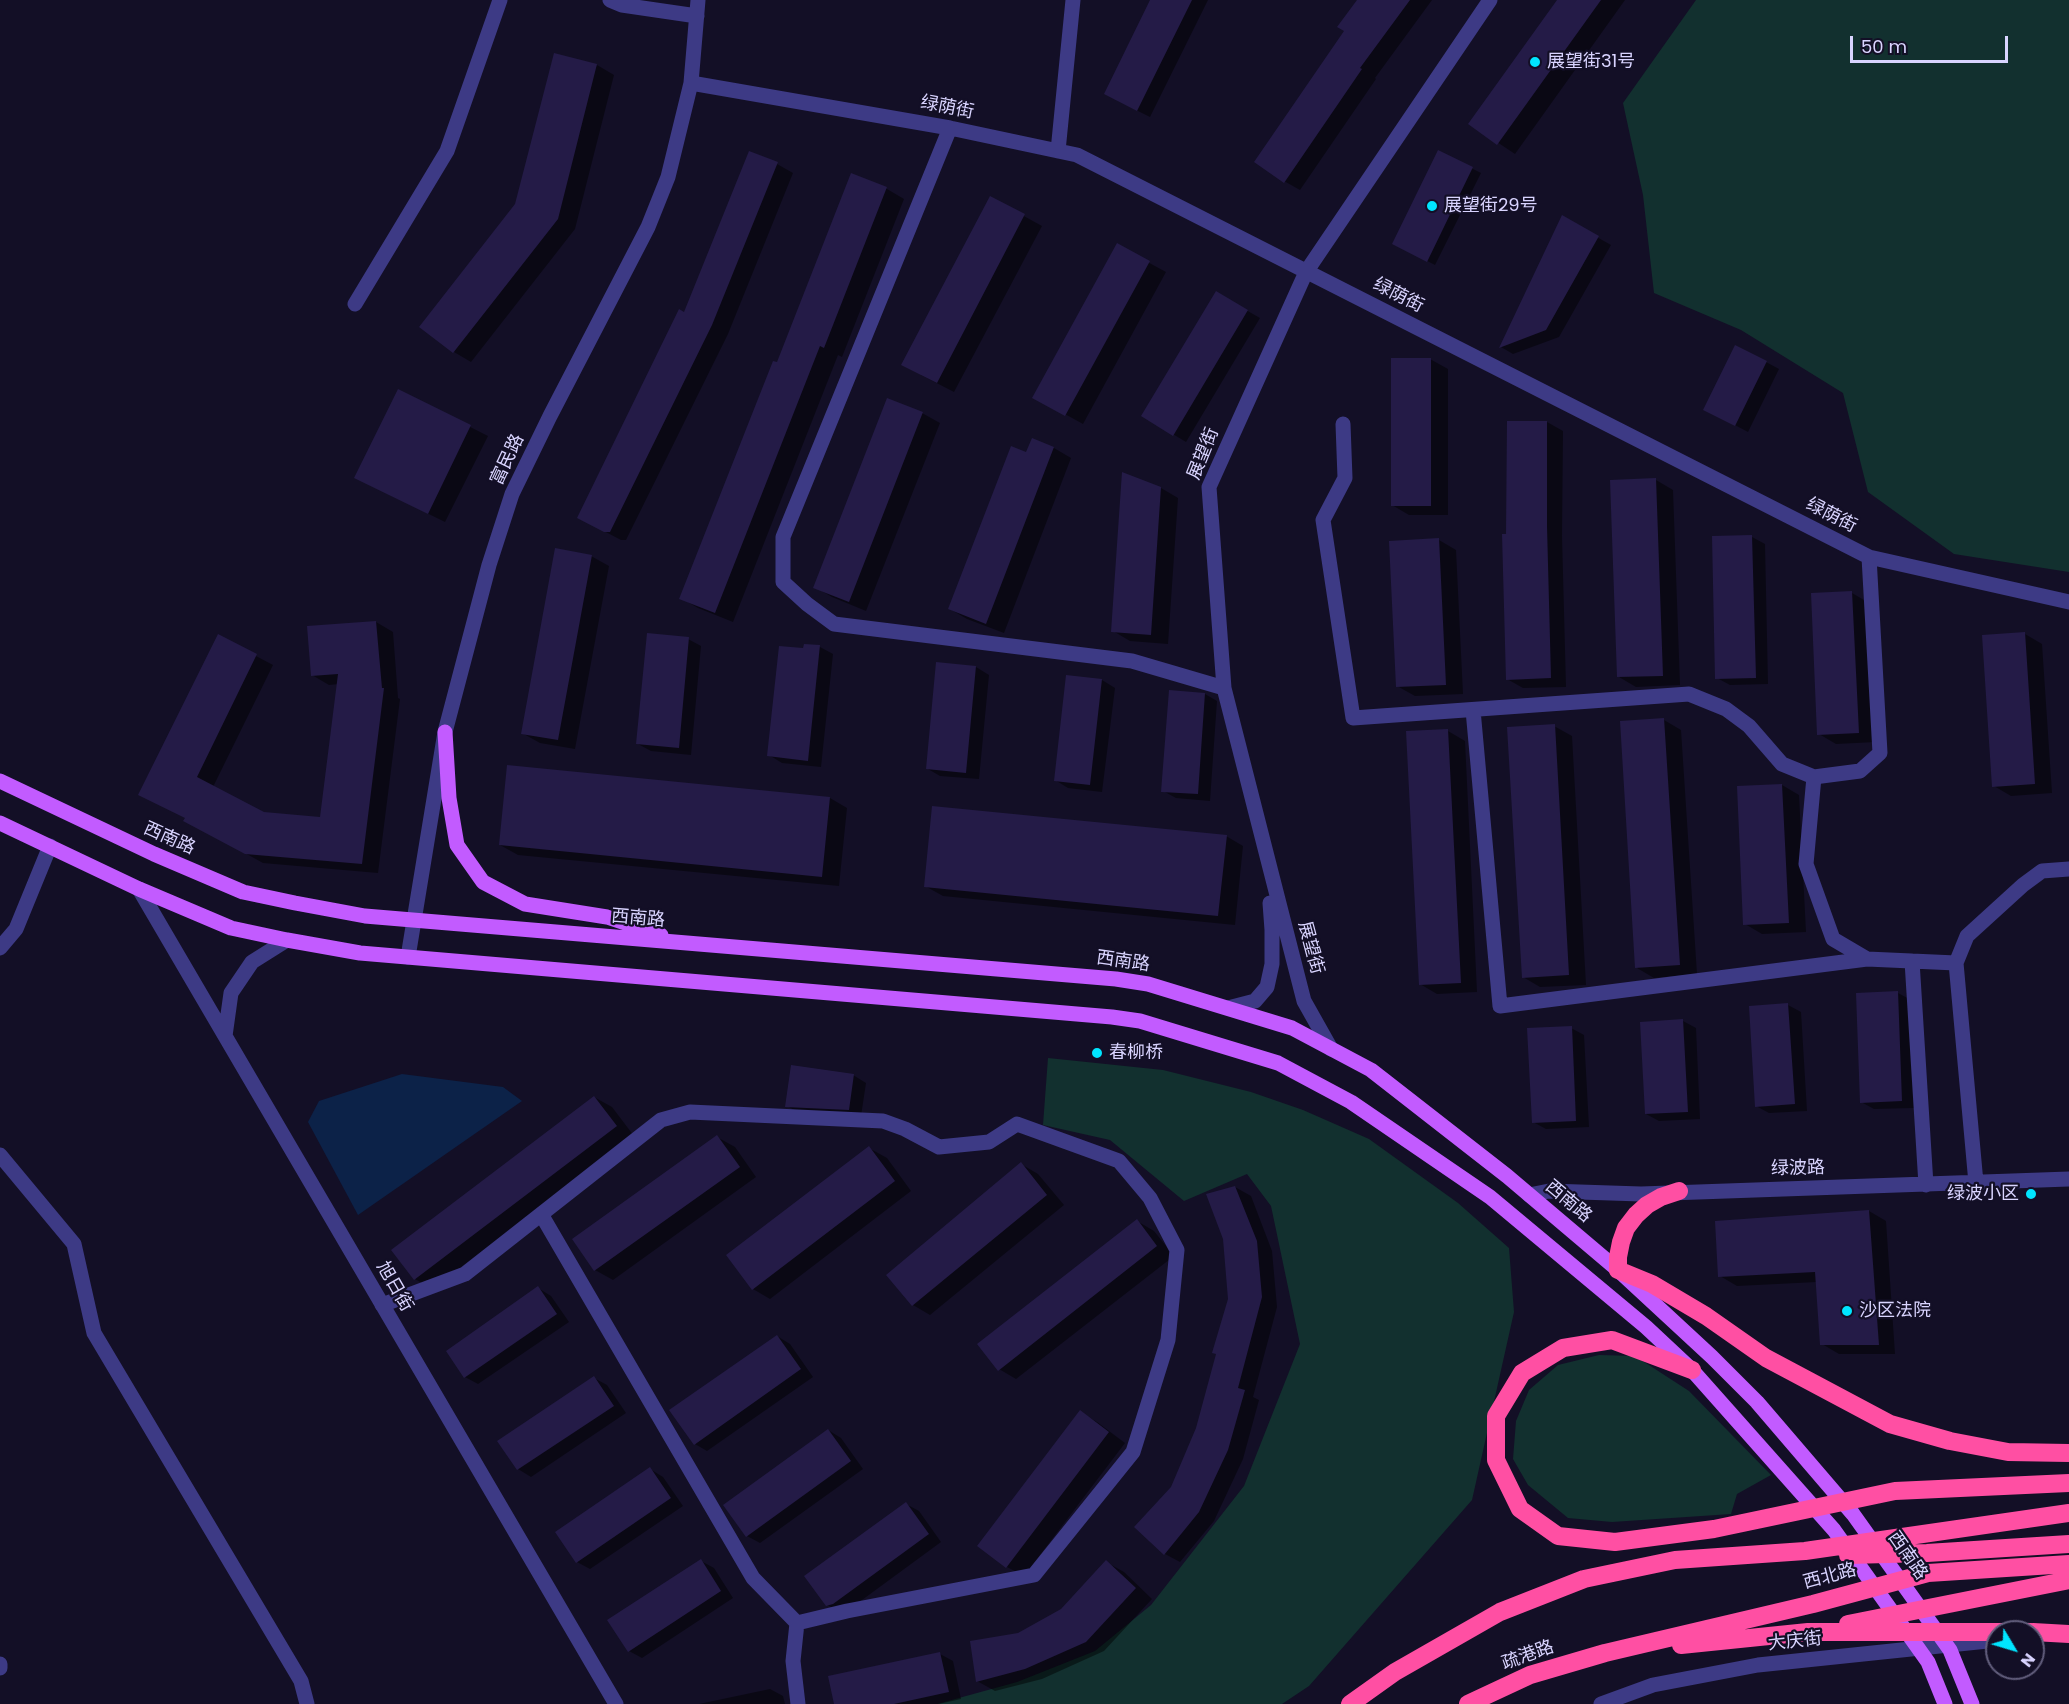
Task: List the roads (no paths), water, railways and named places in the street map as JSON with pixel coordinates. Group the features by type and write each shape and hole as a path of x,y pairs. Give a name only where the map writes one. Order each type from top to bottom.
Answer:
{"highway":[{"path":"1679,1191 1661,1197 1636,1215 1626,1228 1621,1242 1618,1270 1652,1284 1706,1316 1766,1358 1890,1424 1950,1441 2008,1452 2069,1453"},
{"path":"1692,1370 1612,1340 1563,1348 1522,1373 1496,1416 1496,1460 1520,1509 1558,1536 1615,1542 1714,1529 1895,1491 2069,1483"},
{"path":"1350,1704 1395,1672 1500,1612 1584,1579 1675,1560 1805,1551 2069,1513"},
{"name":"西北路","path":"1584,1579 1820,1556 1927,1553 2069,1544"},
{"name":"西北路","path":"1605,1653 1812,1604 1928,1573 2069,1564"},
{"path":"1605,1653 1808,1632 2069,1580"},
{"path":"1808,1632 1985,1633"},
{"path":"2045,1633 2062,1634"},
{"name":"疏港路","path":"1468,1704 1530,1675 1605,1653"}],"main road":[{"path":"445,732 449,798 457,845 483,882 525,904 607,917 687,943"},
{"name":"西南路","path":"0,782 154,854 243,891 365,916 1116,979 1148,984 1293,1028 1371,1070 1529,1195 1618,1270 1712,1357 1757,1402 1853,1514 1950,1650 1972,1704"},
{"path":"0,823 139,889 231,928 360,954 1112,1017 1140,1021 1278,1062 1351,1102 1490,1197 1646,1327 1692,1370 1834,1530 1928,1662 1945,1704"}],"street":[{"path":"355,304 447,151 500,0"},
{"path":"610,0 622,5 697,16"},
{"name":"富民路","path":"408,957 445,732 489,565 512,494 549,416 648,227 668,177 691,83 698,0"},
{"path":"1058,151 1074,0"},
{"name":"展望街","path":"1331,1048 1304,1001 1224,688 1209,487 1306,272 1490,0"},
{"name":"绿荫街","path":"691,83 950,128 1077,155 1869,557 2069,602"},
{"path":"950,128 783,537 783,582 834,624 1132,661 1224,688"},
{"path":"1343,424 1345,478 1323,520 1353,718 1689,694 1726,709 1749,726 1782,764 1814,777 1860,771 1880,753 1869,557"},
{"path":"1473,710 1500,1006 1867,959 1956,963"},
{"path":"1814,777 1806,864 1833,939 1867,959"},
{"path":"0,948 16,929 50,846"},
{"path":"1228,1008 1255,1001 1267,987 1272,964 1272,930 1265,855"},
{"path":"1976,1183 1956,963 1967,936 2023,885 2042,871 2069,869"},
{"name":"旭日街","path":"139,889 616,1704"},
{"path":"225,1036 231,993 252,962 288,940"},
{"path":"1912,961 1926,1185"},
{"path":"382,1305 465,1274 661,1120 690,1112 883,1121 905,1129 939,1147 989,1142 1017,1124 1119,1161 1150,1198 1178,1250 1168,1340 1133,1452 1034,1575 847,1611 797,1623"},
{"path":"0,1155 74,1244 94,1333 301,1681 307,1704"},
{"name":"绿波路","path":"1529,1195 1549,1191 1641,1194 2069,1179"},
{"path":"541,1214 753,1578 797,1623 794,1661 798,1704"},
{"name":"大庆街","path":"1601,1704 1653,1684 1758,1665 1985,1641"}],"water":[{"path":"402,1074 503,1087 522,1101 358,1215 308,1122 319,1101"}],"place":[{"name":"展望街31号","path":"1535,62"},
{"name":"展望街29号","path":"1432,206"},
{"name":"春柳桥","path":"1097,1053"},
{"name":"绿波小区","path":"2031,1194"},
{"name":"沙区法院","path":"1847,1311"}]}
